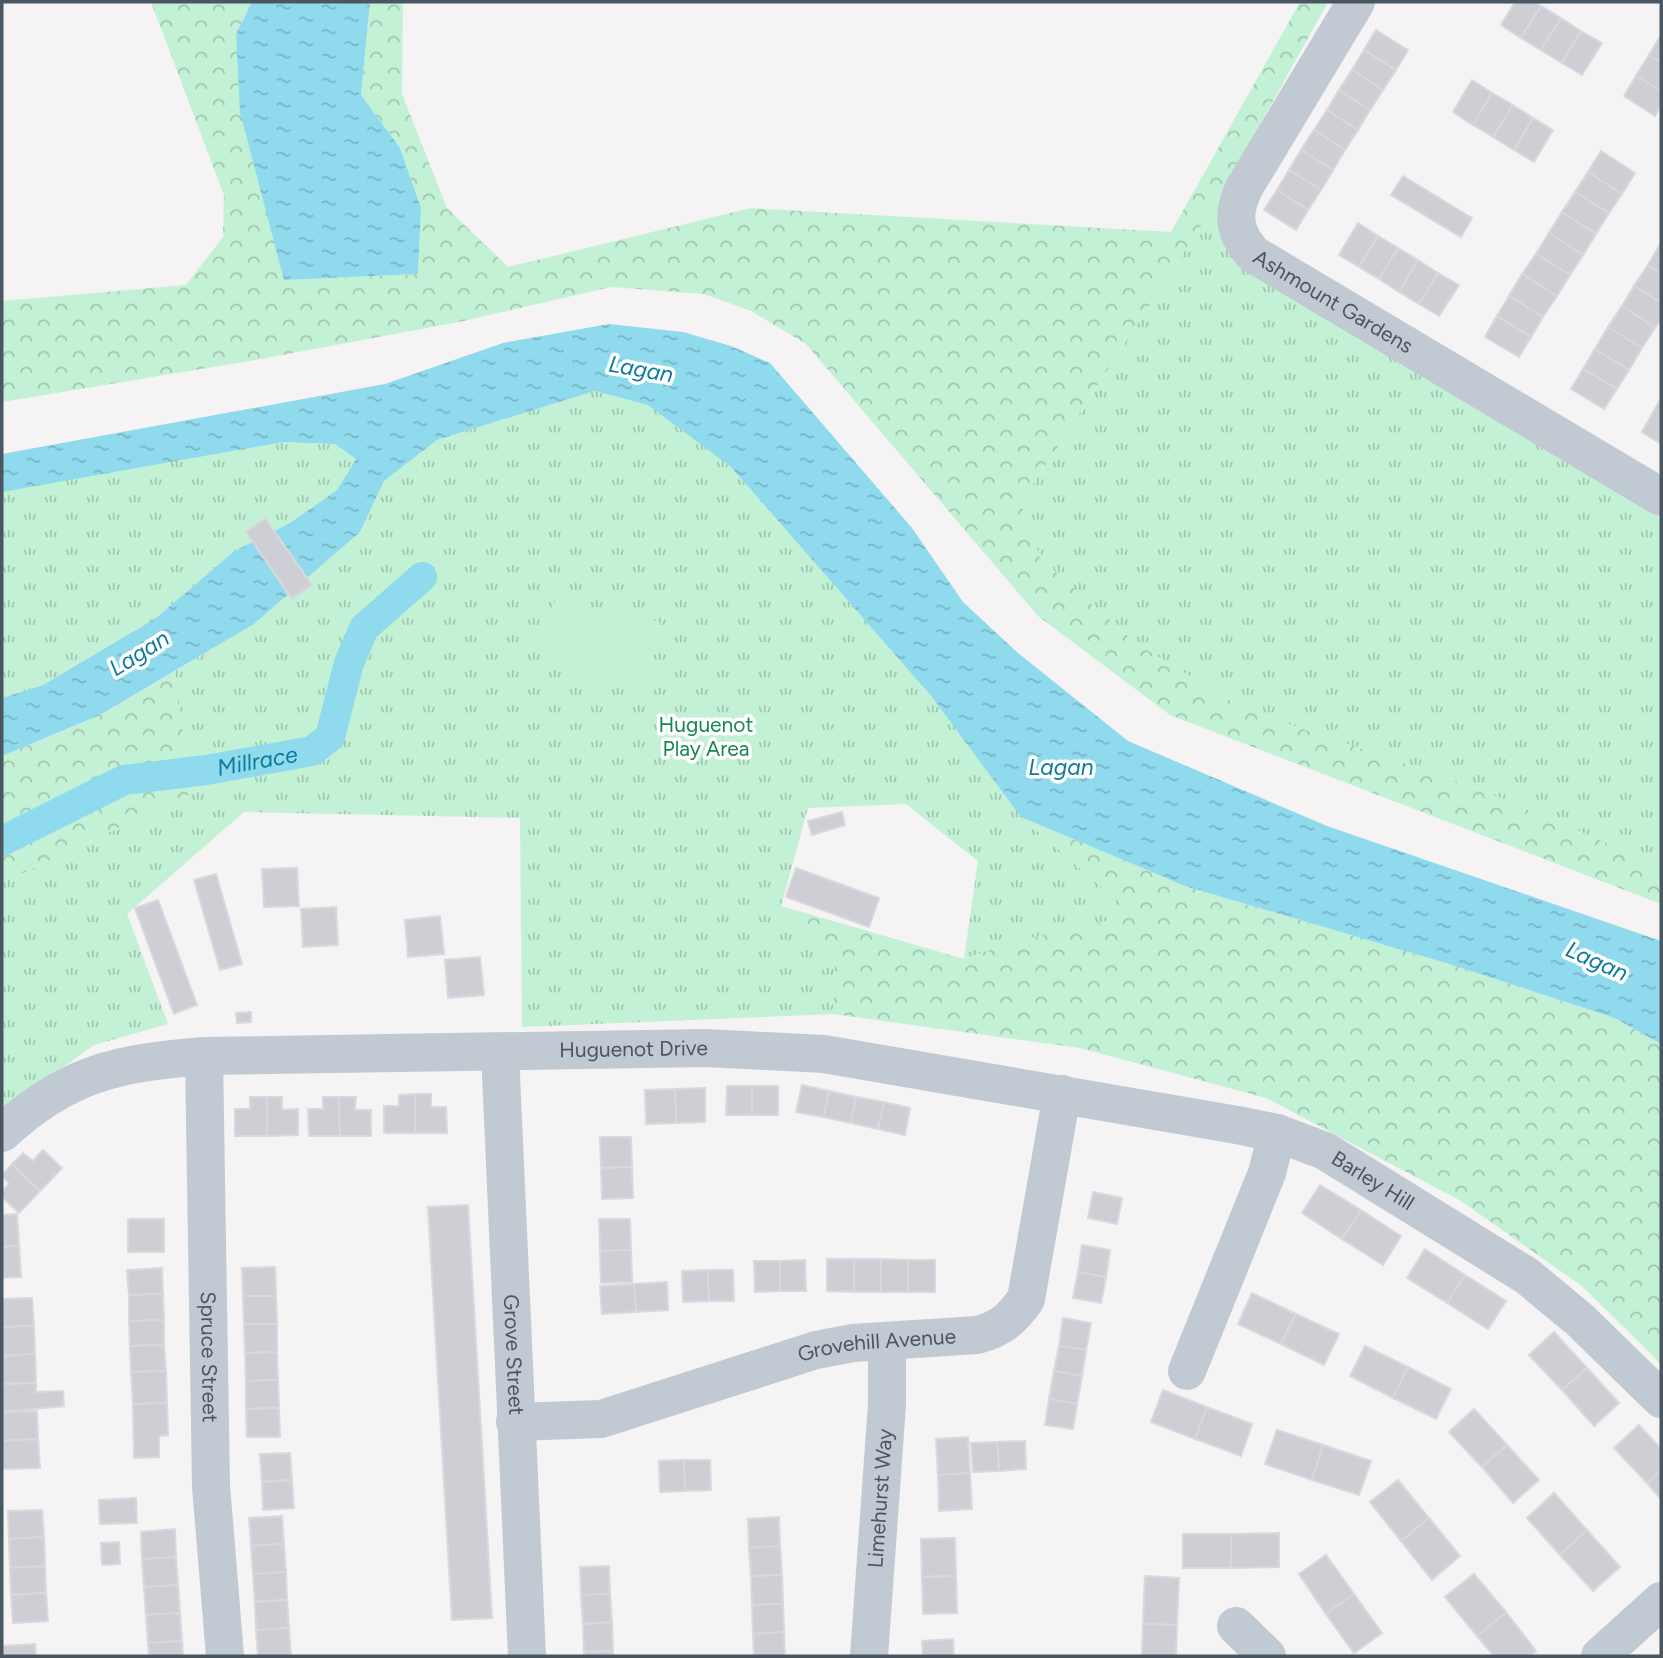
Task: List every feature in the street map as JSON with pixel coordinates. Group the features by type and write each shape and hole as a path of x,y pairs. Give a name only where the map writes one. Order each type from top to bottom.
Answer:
{"street":[{"name":"Ashmount Gardens","path":"1356,2 1244,188 1236,207 1235,220 1243,243 1253,254 1661,496"},
{"name":"Huguenot Drive","path":"2,1133 37,1105 84,1078 138,1063 204,1056 765,1049 846,1057 1277,1133"},
{"name":"Grove Street","path":"500,1052 527,1656"},
{"name":"Spruce Street","path":"204,1056 211,1486 225,1656"},
{"name":"Grovehill Avenue","path":"515,1422 601,1419 816,1350 887,1341 977,1335 996,1330 1014,1318 1026,1300 1062,1094"},
{"path":"1187,1371 1266,1172 1277,1133"},
{"name":"Barley Hill","path":"1277,1133 1325,1151 1527,1276 1580,1320 1661,1399"},
{"name":"Limehurst Way","path":"869,1656 887,1404 887,1341"},
{"path":"1600,1656 1661,1601"},
{"path":"1236,1626 1267,1656"}],"green space":[{"path":"151,2 252,2 236,34 284,280 418,274 421,208 400,148 361,95 370,2 403,2 402,94 447,208 508,267 751,208 1171,232 1300,2 1328,2 1221,195 1021,503 1040,558 1137,644 1246,710 1469,785 1661,866 1661,904 1170,715 1038,616 806,344 751,311 704,294 611,287 459,322 255,360 2,402 2,301 186,285 223,237 224,195"},
{"path":"1221,195 1256,274 1661,518 1661,866 1469,785 1246,710 1137,644 1040,558 1021,503"},
{"name":"Huguenot Play Area","path":"595,391 649,405 731,467 932,697 1027,822 1134,915 1014,942 964,959 978,861 906,804 808,808 781,906 835,950 833,1014 522,1027 520,818 244,812 127,914 168,1024 94,1045 2,1111 2,883 198,790 187,761 175,671 254,624 360,532 384,481 437,440"},
{"path":"283,442 335,444 356,459 337,490 290,523 233,552 156,618 43,685 2,698 2,491 143,463"},
{"path":"555,599 660,622 645,689 541,667"},
{"path":"175,671 187,761 198,790 2,883 2,756 100,715"},
{"path":"1021,817 1185,886 1449,964 1615,1018 1661,1044 1661,1364 1582,1286 1461,1201 1266,1098 1080,1048 833,1014 835,950 781,906 964,959 1014,942 1134,915"}],"water":[{"path":"252,2 370,2 361,95 400,148 421,208 418,274 284,280 240,112 236,34"},
{"name":"Lagan","path":"609,324 683,332 731,346 770,363 912,528 963,602 1018,653 1128,741 1327,826 1661,941 1661,1044 1615,1018 1449,964 1185,886 1021,817 932,697 731,467 648,405 595,391 437,440 384,481 360,532 254,624 100,715 2,756 2,698 43,685 156,618 233,552 290,523 337,490 356,459 335,444 283,442 2,492 2,454 385,384 503,343"}],"building":[{"path":"1515,2 1534,2 1541,6 1521,38 1501,25"},
{"path":"1541,6 1561,18 1541,50 1521,38"},
{"path":"1561,18 1581,31 1562,63 1541,50"},
{"path":"1376,30 1408,50 1396,70 1364,50"},
{"path":"1581,31 1602,43 1582,75 1562,63"},
{"path":"1661,35 1661,63 1649,55"},
{"path":"1364,50 1396,70 1383,90 1352,70"},
{"path":"1649,55 1661,63 1661,91 1636,76"},
{"path":"1352,70 1383,90 1370,110 1339,90"},
{"path":"1636,76 1661,91 1661,105 1655,116 1624,96"},
{"path":"1472,80 1492,93 1473,125 1453,112"},
{"path":"1339,90 1370,110 1358,130 1327,110"},
{"path":"1492,93 1513,105 1493,137 1473,125"},
{"path":"1513,105 1533,118 1514,150 1493,137"},
{"path":"1327,110 1358,130 1345,150 1314,130"},
{"path":"1533,118 1553,130 1534,162 1514,150"},
{"path":"1314,130 1345,150 1333,170 1301,150"},
{"path":"1301,150 1333,170 1321,190 1289,170"},
{"path":"1601,151 1635,173 1622,194 1588,172"},
{"path":"1289,170 1321,190 1308,210 1277,190"},
{"path":"1588,172 1622,194 1609,213 1575,192"},
{"path":"1403,176 1472,218 1461,237 1391,195"},
{"path":"1277,190 1308,210 1296,230 1264,210"},
{"path":"1575,192 1609,213 1596,234 1562,212"},
{"path":"1562,212 1596,234 1583,255 1549,233"},
{"path":"1358,223 1378,236 1359,267 1339,255"},
{"path":"1549,233 1583,255 1570,275 1536,254"},
{"path":"1378,236 1398,248 1379,279 1359,267"},
{"path":"1661,245 1661,274 1648,265"},
{"path":"1398,248 1418,260 1399,292 1379,279"},
{"path":"1536,254 1570,275 1557,296 1522,274"},
{"path":"1418,260 1438,273 1419,304 1399,292"},
{"path":"1648,265 1661,274 1661,303 1634,286"},
{"path":"1438,273 1459,285 1439,316 1419,304"},
{"path":"1522,274 1557,296 1543,317 1509,296"},
{"path":"1634,286 1661,303 1661,319 1655,328 1622,306"},
{"path":"1509,296 1543,317 1531,337 1497,316"},
{"path":"1622,306 1655,328 1642,348 1608,327"},
{"path":"1497,316 1531,337 1519,357 1485,337"},
{"path":"1608,327 1642,348 1629,370 1595,349"},
{"path":"1595,349 1629,370 1617,389 1583,369"},
{"path":"1583,369 1617,389 1604,409 1571,389"},
{"path":"1661,398 1661,444 1642,432"},
{"path":"265,518 312,585 292,599 246,532"},
{"path":"842,812 845,825 812,835 808,821"},
{"path":"297,868 299,906 264,907 262,869"},
{"path":"796,868 879,898 869,927 786,897"},
{"path":"216,874 242,964 220,970 194,880"},
{"path":"158,900 197,1005 174,1014 135,908"},
{"path":"336,907 338,945 303,947 301,909"},
{"path":"440,916 444,954 408,957 405,920"},
{"path":"480,957 484,995 448,998 445,960"},
{"path":"251,1012 251,1022 237,1023 236,1013"},
{"path":"802,1085 829,1091 824,1117 796,1112"},
{"path":"727,1086 752,1086 752,1115 726,1115"},
{"path":"752,1086 778,1086 778,1115 752,1115"},
{"path":"705,1088 705,1122 676,1123 675,1089"},
{"path":"675,1089 676,1123 646,1124 645,1090"},
{"path":"829,1091 856,1097 851,1123 824,1117"},
{"path":"415,1094 431,1094 431,1107 446,1107 447,1133 415,1133"},
{"path":"415,1094 415,1133 384,1133 384,1106 399,1106 399,1095"},
{"path":"250,1097 267,1097 267,1136 235,1136 235,1109 250,1109"},
{"path":"267,1097 282,1097 282,1110 298,1109 298,1135 267,1136"},
{"path":"323,1097 339,1097 340,1136 309,1136 308,1109 323,1109"},
{"path":"339,1097 356,1097 355,1110 371,1110 371,1136 340,1136"},
{"path":"856,1097 884,1102 878,1129 851,1123"},
{"path":"884,1102 910,1108 905,1135 878,1129"},
{"path":"600,1137 631,1137 632,1167 601,1168"},
{"path":"43,1150 62,1168 40,1191 12,1164 23,1153 33,1161"},
{"path":"12,1164 40,1191 19,1213 2,1197 2,1192 9,1184 2,1175"},
{"path":"632,1167 633,1198 602,1199 601,1168"},
{"path":"1320,1185 1361,1210 1342,1239 1302,1213"},
{"path":"1093,1192 1122,1198 1117,1224 1088,1218"},
{"path":"468,1205 492,1618 452,1620 428,1207"},
{"path":"1361,1210 1401,1236 1383,1265 1342,1239"},
{"path":"17,1214 19,1246 2,1247 2,1215"},
{"path":"128,1219 164,1219 164,1252 128,1252"},
{"path":"599,1219 630,1219 631,1250 600,1251"},
{"path":"1082,1245 1110,1250 1106,1277 1078,1272"},
{"path":"19,1246 21,1277 2,1278 2,1247"},
{"path":"1425,1249 1465,1275 1447,1303 1407,1278"},
{"path":"631,1250 632,1282 601,1283 600,1251"},
{"path":"827,1259 854,1259 854,1292 827,1291"},
{"path":"854,1259 881,1259 881,1292 854,1292"},
{"path":"881,1259 908,1260 908,1292 881,1292"},
{"path":"805,1260 806,1291 780,1291 780,1261"},
{"path":"908,1260 935,1260 935,1292 908,1292"},
{"path":"754,1261 780,1261 780,1291 755,1292"},
{"path":"275,1267 276,1296 243,1296 242,1268"},
{"path":"162,1268 163,1294 129,1295 127,1270"},
{"path":"708,1270 709,1301 683,1302 682,1271"},
{"path":"708,1270 733,1270 734,1301 709,1301"},
{"path":"1078,1272 1106,1277 1101,1303 1073,1298"},
{"path":"1465,1275 1506,1301 1488,1329 1447,1303"},
{"path":"667,1282 668,1310 636,1312 634,1284"},
{"path":"634,1284 636,1312 602,1314 600,1286"},
{"path":"1252,1293 1296,1314 1281,1344 1238,1324"},
{"path":"163,1294 164,1320 129,1321 129,1295"},
{"path":"243,1296 276,1296 277,1324 244,1324"},
{"path":"32,1298 34,1326 2,1327 2,1299"},
{"path":"1296,1314 1339,1334 1324,1365 1281,1344"},
{"path":"1063,1318 1091,1323 1086,1350 1059,1346"},
{"path":"164,1320 164,1345 130,1346 129,1321"},
{"path":"244,1324 277,1324 277,1352 245,1353"},
{"path":"34,1326 35,1354 2,1356 2,1327"},
{"path":"1554,1332 1587,1368 1562,1390 1529,1355"},
{"path":"164,1345 166,1371 131,1372 130,1346"},
{"path":"1059,1346 1086,1350 1082,1376 1054,1371"},
{"path":"1365,1346 1408,1367 1393,1398 1350,1376"},
{"path":"277,1352 278,1380 246,1381 245,1353"},
{"path":"35,1354 36,1383 2,1384 2,1356"},
{"path":"1408,1367 1451,1389 1436,1419 1393,1398"},
{"path":"1587,1368 1619,1403 1594,1426 1562,1390"},
{"path":"166,1371 167,1403 133,1404 131,1372"},
{"path":"1054,1371 1082,1376 1077,1404 1049,1399"},
{"path":"278,1380 279,1408 246,1409 246,1381"},
{"path":"36,1383 36,1392 63,1391 64,1406 2,1412 2,1384"},
{"path":"1163,1390 1207,1407 1195,1439 1151,1422"},
{"path":"1049,1399 1077,1404 1073,1429 1045,1425"},
{"path":"167,1403 168,1435 159,1436 159,1457 134,1458 133,1404"},
{"path":"1207,1407 1252,1424 1241,1456 1195,1439"},
{"path":"279,1408 280,1437 247,1437 246,1409"},
{"path":"1474,1409 1507,1445 1482,1467 1449,1432"},
{"path":"37,1411 38,1439 2,1441 2,1412"},
{"path":"1639,1425 1661,1449 1661,1470 1647,1483 1614,1448"},
{"path":"1277,1430 1323,1445 1312,1480 1265,1464"},
{"path":"968,1437 970,1473 938,1475 936,1439"},
{"path":"38,1439 40,1468 2,1469 2,1441"},
{"path":"1025,1441 1026,1469 999,1471 997,1442"},
{"path":"997,1442 999,1471 973,1472 971,1443"},
{"path":"1323,1445 1371,1461 1359,1495 1312,1480"},
{"path":"1507,1445 1539,1480 1513,1503 1482,1467"},
{"path":"290,1453 292,1480 262,1482 260,1454"},
{"path":"684,1460 685,1491 660,1492 659,1461"},
{"path":"684,1460 710,1460 711,1490 685,1491"},
{"path":"1661,1470 1661,1499 1647,1483"},
{"path":"970,1473 972,1509 939,1511 938,1475"},
{"path":"292,1480 294,1508 263,1510 262,1482"},
{"path":"1398,1480 1429,1518 1401,1541 1370,1502"},
{"path":"1554,1493 1587,1530 1560,1555 1527,1518"},
{"path":"136,1498 137,1523 100,1524 99,1500"},
{"path":"42,1510 44,1537 9,1539 8,1511"},
{"path":"282,1516 284,1544 251,1546 249,1518"},
{"path":"779,1517 780,1546 749,1548 748,1519"},
{"path":"1429,1518 1460,1556 1432,1580 1401,1541"},
{"path":"175,1529 176,1557 142,1559 141,1532"},
{"path":"1587,1530 1620,1567 1593,1591 1560,1555"},
{"path":"1279,1533 1279,1567 1231,1568 1231,1534"},
{"path":"1183,1534 1231,1534 1231,1568 1183,1568"},
{"path":"44,1537 45,1566 10,1568 9,1539"},
{"path":"955,1538 956,1576 922,1577 921,1539"},
{"path":"119,1542 120,1564 102,1565 101,1543"},
{"path":"284,1544 286,1572 253,1574 251,1546"},
{"path":"780,1546 782,1575 751,1576 749,1548"},
{"path":"1326,1555 1354,1594 1326,1614 1299,1574"},
{"path":"176,1557 178,1585 144,1587 142,1559"},
{"path":"45,1566 46,1593 11,1595 10,1568"},
{"path":"609,1566 610,1594 581,1595 580,1567"},
{"path":"286,1572 287,1600 255,1602 253,1574"},
{"path":"1474,1574 1506,1612 1477,1636 1445,1597"},
{"path":"782,1575 783,1604 752,1605 751,1576"},
{"path":"956,1576 957,1613 923,1614 922,1577"},
{"path":"1145,1576 1179,1578 1177,1625 1143,1624"},
{"path":"178,1585 180,1613 146,1615 144,1587"},
{"path":"46,1593 48,1621 13,1623 11,1595"},
{"path":"610,1594 612,1622 583,1624 581,1595"},
{"path":"1354,1594 1382,1633 1354,1653 1326,1614"},
{"path":"287,1600 289,1628 256,1630 255,1602"},
{"path":"783,1604 784,1632 753,1634 752,1605"},
{"path":"1506,1612 1536,1651 1530,1656 1494,1656 1477,1636"},
{"path":"180,1613 182,1641 148,1643 146,1615"},
{"path":"612,1622 613,1651 584,1652 583,1624"},
{"path":"1143,1624 1177,1625 1176,1656 1142,1656"},
{"path":"289,1628 291,1656 258,1656 256,1630"},
{"path":"784,1632 785,1656 754,1656 753,1634"},
{"path":"953,1639 954,1656 923,1656 922,1641"},
{"path":"182,1641 183,1656 149,1656 148,1643"},
{"path":"35,1644 36,1656 2,1656 2,1646"},
{"path":"613,1651 613,1656 584,1656 584,1652"}],"waterway":[{"name":"Millrace","path":"2,841 124,780 206,770 312,751 330,737 349,663 364,628 422,577"}]}
